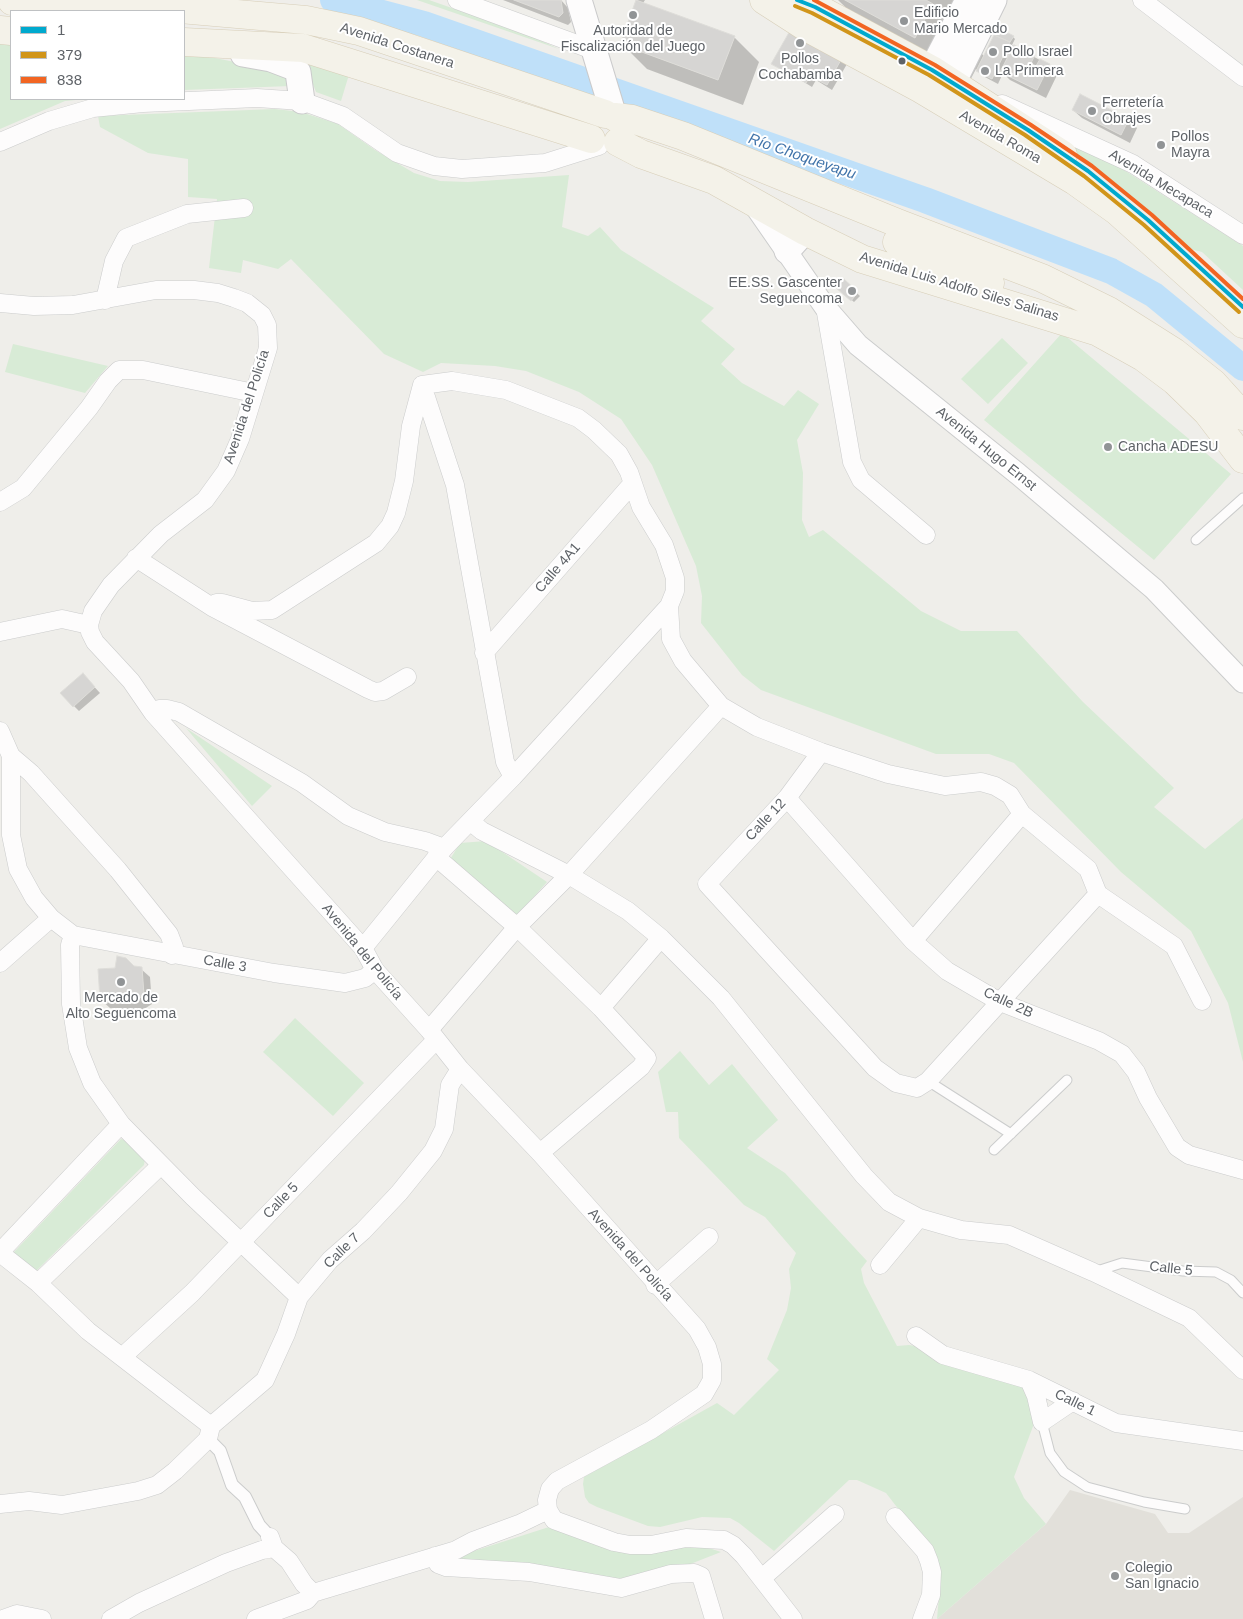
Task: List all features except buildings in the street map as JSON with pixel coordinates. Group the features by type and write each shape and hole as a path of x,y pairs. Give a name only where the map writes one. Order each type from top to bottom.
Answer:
{"main road":[{"name":"Avenida Costanera","path":"2,0 180,9 306,20 359,31 607,125"},
{"path":"12,0 87,10"},
{"path":"579,0 597,61 607,125"},
{"path":"764,0 806,27 943,87"},
{"path":"797,0 943,87"},
{"path":"943,87 968,0"},
{"path":"943,87 994,0"},
{"name":"Avenida Costanera","path":"185,31 303,48 607,125"},
{"path":"185,31 310,34 573,117"},
{"path":"185,31 284,62 298,72 302,101"},
{"name":"Avenida Roma","path":"943,87 1088,171 1148,220 1243,307"},
{"name":"Avenida Roma","path":"943,87 1117,211 1243,324"},
{"name":"Avenida Luis Adolfo Siles Salinas","path":"607,125 632,119 684,136 900,224 1042,278 1079,298 1109,311 1174,352 1213,383 1243,416"},
{"name":"Avenida Luis Adolfo Siles Salinas","path":"607,125 641,154 714,180 805,231 862,259 1098,332 1143,357 1175,381 1207,412 1243,459"},
{"path":"658,140 857,222 892,240 1069,315 1098,332"},
{"path":"857,222 878,227 1039,289 1079,298"},
{"path":"787,252 805,231"}],"street":[{"path":"457,0 597,61"},
{"path":"1142,0 1243,77"},
{"name":"Avenida Mecapaca","path":"943,87 1014,109 1133,164 1243,235"},
{"path":"0,142 49,121 93,108 143,103 257,98 302,101 343,116 397,153 434,166 462,169 545,163 607,125"},
{"name":"Avenida Hugo Ernst","path":"750,199 824,307 858,345 1018,474 1154,589 1243,682"},
{"path":"105,300 114,261 126,238 186,214 244,208"},
{"name":"Avenida del Policía","path":"0,304 34,306 73,305 156,290 194,290 218,293 247,303 262,315 267,325 269,336 268,348 240,439 226,471 205,500 161,534 111,585 93,611 89,625 95,642 131,682 153,713 363,948 375,970 433,1035 460,1069 540,1153 655,1285 697,1329 707,1347 712,1364 712,1380 704,1394 651,1430 557,1481 548,1494 548,1510"},
{"path":"824,307 852,462 861,480 926,535"},
{"path":"0,502 23,488 89,408 108,381 119,370 143,370 254,393"},
{"path":"363,948 440,852 514,777 669,606 676,591 676,578 664,545 641,507 629,472 619,454 578,418 506,390 452,381 422,385"},
{"path":"212,607 216,603 222,603 252,611 272,610 376,542 390,526 396,513 404,481 411,426 422,385"},
{"path":"422,385 455,485 505,762 514,777"},
{"name":"Calle 4A1","path":"484,653 632,484"},
{"path":"136,558 212,607 376,692 384,692 407,677"},
{"path":"669,606 671,639 683,661 721,706 757,727 821,752 888,774 945,786 981,782 995,786 1010,795 1022,814 1088,869 1098,894 1174,946 1202,1002"},
{"path":"0,632 62,619 89,625"},
{"name":"Calle 5","path":"122,1356 192,1293 433,1035 517,926 569,875 721,706"},
{"path":"153,713 166,709 179,712 302,783 348,816 385,832 426,841 440,852 601,1008 647,1058 641,1067 540,1153"},
{"path":"0,731 11,756 11,835 18,869 34,898 51,918 73,934 70,945 71,1004 78,1048 92,1083 121,1124 240,1243 299,1297"},
{"name":"Calle 12","path":"821,752 787,798 707,884 875,1068 896,1082 917,1088 928,1081"},
{"path":"11,756 31,773 129,884 169,934 174,948 172,955"},
{"name":"Calle 2B","path":"787,798 913,941 947,971 1000,1002 1099,1041 1122,1054 1136,1072 1148,1098 1177,1147 1189,1155 1243,1170"},
{"path":"913,941 1022,814"},
{"path":"471,822 482,831 569,875 628,912 661,938 720,998 864,1176 889,1202 919,1218 961,1230 1009,1235 1093,1272 1189,1318 1243,1370"},
{"path":"928,1081 1098,894"},
{"path":"0,963 51,918"},
{"name":"Calle 3","path":"73,934 172,955 274,973 345,982 365,978 375,970"},
{"path":"601,1008 661,938"},
{"name":"Calle 7","path":"0,1504 29,1501 62,1505 138,1491 157,1484 175,1471 210,1433 265,1380 286,1334 299,1297 330,1260 363,1231 434,1151 444,1130 450,1085 460,1069"},
{"path":"121,1124 0,1252 38,1283 88,1331 122,1356 210,1433 220,1451 232,1485 245,1498 259,1525 272,1543 289,1562 304,1584 314,1593"},
{"path":"38,1283 161,1164"},
{"path":"880,1264 919,1218"},
{"path":"655,1285 709,1237"},
{"name":"Calle 1","path":"916,1336 943,1355 1029,1380 1116,1423 1243,1441"},
{"path":"1029,1380 1036,1396 1042,1422 1073,1401"},
{"path":"256,1619 307,1600 314,1593 435,1556 519,1524 548,1510 554,1520 614,1542 630,1545 651,1545 686,1538 724,1540 734,1545 793,1619"},
{"path":"762,1578 835,1514"},
{"path":"895,1517 925,1551 930,1562 932,1572 931,1594 922,1619"},
{"path":"111,1619 139,1603 226,1563 262,1550 272,1543"},
{"path":"435,1556 438,1564 446,1567 529,1572 621,1588 671,1574 694,1573 701,1576 714,1619"},
{"path":"3,1619 17,1614 42,1619"}],"lane":[{"path":"1196,540 1243,498"},
{"path":"994,1150 1067,1080"},
{"path":"928,1081 1011,1134"},
{"name":"Calle 5","path":"1093,1272 1122,1263 1184,1271 1216,1272 1231,1280 1243,1293"},
{"path":"1042,1422 1050,1453 1064,1472 1087,1487 1144,1502 1185,1509"}],"shaded area":[{"name":"Colegio San Ignacio","path":"1070,1490 1155,1514 1168,1533 1189,1533 1243,1497 1243,1619 937,1619 1046,1524"}],"green space":[{"path":"417,0 429,0 529,35 559,49"},
{"path":"0,35 10,36 10,100 76,100 65,101 0,129"},
{"path":"185,52 281,71 290,77 291,86 185,90"},
{"path":"299,56 351,68 341,101 316,92 306,66"},
{"path":"275,109 301,112 338,124 375,150 414,173 440,181 468,182 569,175 562,227 588,236 600,227 621,250 714,308 701,321 735,349 721,364 742,383 784,406 798,390 819,404 797,440 803,473 802,520 809,537 823,530 921,611 961,631 1017,631 1083,702 1174,788 1154,807 1205,849 1243,818 1243,1062 1228,1003 1191,931 1121,872 1014,763 989,754 936,754 761,690 742,675 701,623 702,596 696,566 652,465 621,419 579,392 526,371 495,366 441,363 423,372 384,354 291,259 278,269 243,260 241,273 209,268 217,199 188,197 188,159 148,153 100,127 98,116"},
{"path":"1070,145 1102,156 1243,246 1243,290 1202,252 1190,249 1137,201 1075,154"},
{"name":"Cancha ADESU","path":"1062,333 1231,474 1154,560 984,420"},
{"path":"1002,338 1028,363 988,404 961,379"},
{"path":"13,344 108,366 85,393 5,372"},
{"path":"186,728 272,786 252,806"},
{"path":"486,841 547,882 514,919 449,861 460,843"},
{"path":"295,1018 364,1083 333,1116 263,1052"},
{"path":"680,1051 709,1085 732,1064 778,1120 747,1148 785,1173 867,1261 861,1269 864,1283 897,1346 909,1345 928,1348 1035,1384 1038,1413 1014,1477 1024,1498 1046,1524 937,1619 941,1573 937,1559 886,1493 857,1480 849,1480 774,1551 730,1518 702,1517 660,1527 648,1526 597,1507 589,1503 585,1497 584,1477 717,1403 734,1415 779,1370 767,1359 787,1310 791,1288 789,1269 796,1253 765,1217 744,1205 679,1138 678,1112 666,1112 658,1072"},
{"path":"121,1139 128,1141 145,1159 144,1165 35,1272 15,1260 14,1252"},
{"path":"549,1527 582,1538 706,1547 721,1552 670,1572 639,1579 610,1579 449,1559"}],"waterway":[{"name":"Río Choqueyapu","path":"333,0 424,24 925,200 1111,271 1154,295 1243,368"}],"transit line":[{"name":"1","path":"797,0 815,7 932,70 1028,130 1088,171 1148,220 1243,307"},
{"name":"838","path":"814,0 935,65 1092,166 1152,215 1243,299"},
{"name":"379","path":"795,6 812,13 929,75 1025,135 1084,176 1144,225 1239,312"}],"place":[{"name":"Autoridad de Fiscalización del Juego","path":"633,15"},
{"name":"Edificio Mario Mercado","path":"904,21"},
{"name":"Pollos Cochabamba","path":"800,43"},
{"name":"Pollo Israel","path":"993,52"},
{"name":"La Primera","path":"985,71"},
{"name":"Ferretería Obrajes","path":"1092,111"},
{"name":"Pollos Mayra","path":"1161,145"},
{"name":"EE.SS. Gascenter Seguencoma","path":"852,291"},
{"name":"Cancha ADESU","path":"1108,447"},
{"name":"Mercado de Alto Seguencoma","path":"121,982"},
{"name":"Colegio San Ignacio","path":"1115,1576"}]}
